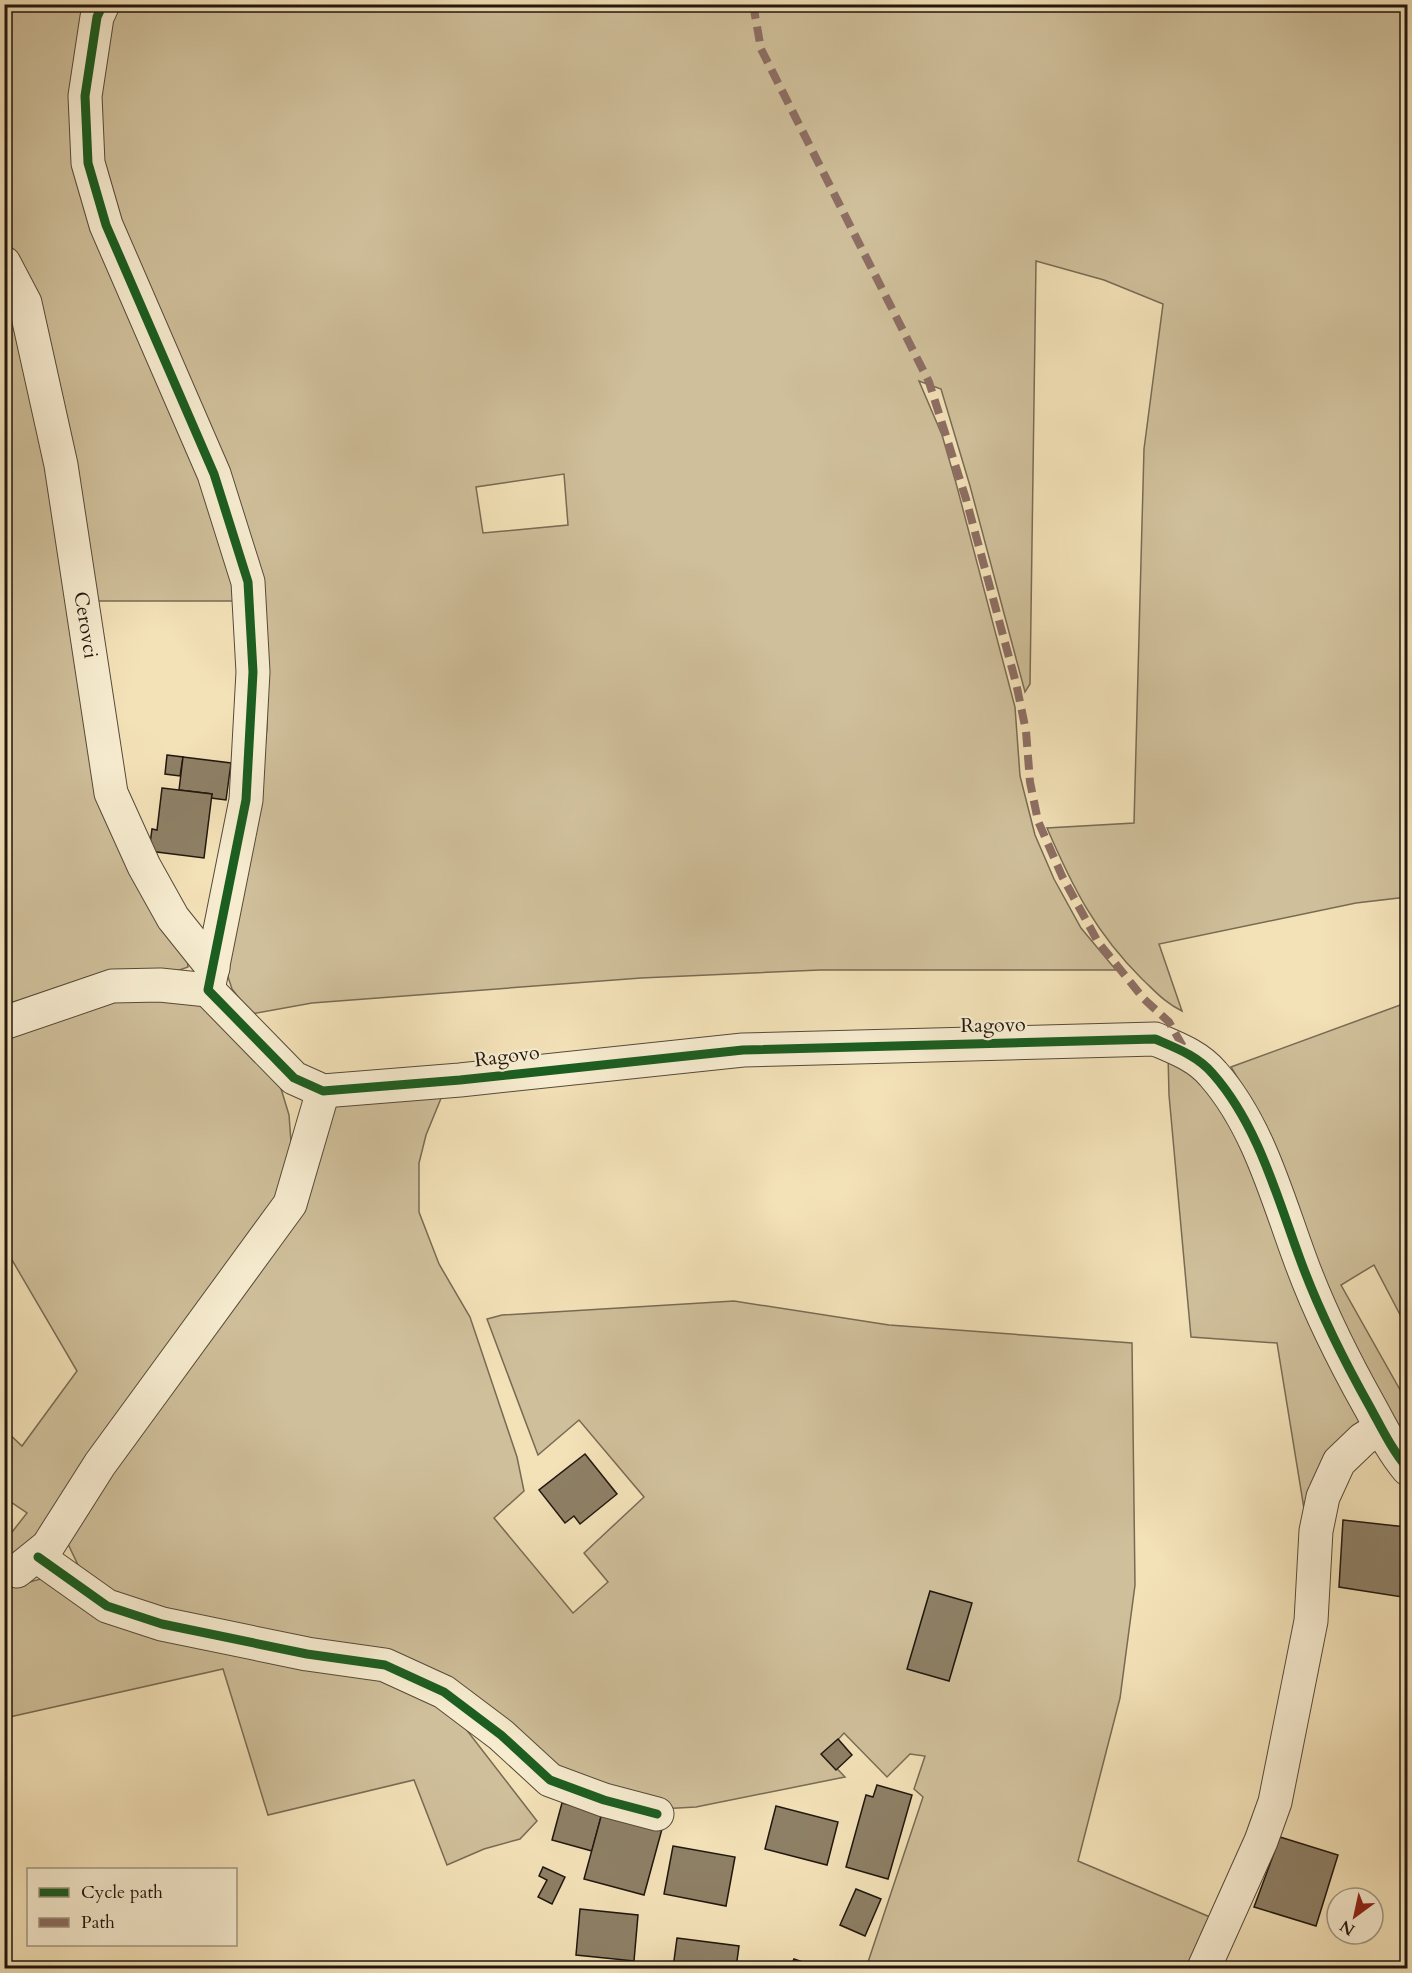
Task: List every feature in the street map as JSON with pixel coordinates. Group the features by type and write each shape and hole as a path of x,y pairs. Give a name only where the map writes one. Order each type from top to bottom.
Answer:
{"street":[{"path":"4,1023 112,986 160,985 211,979 246,800 253,672 248,582 214,474 127,279 106,225 88,163 85,96 97,17 103,4"},
{"name":"Cerovci","path":"4,263 25,303 61,465 111,792 144,866 211,979 294,1078 323,1091"},
{"name":"Ragovo","path":"323,1091 460,1080 743,1050 1155,1039 1185,1051 1213,1073 1238,1110 1275,1188 1300,1259 1337,1349 1390,1447 1407,1469"},
{"path":"323,1091 290,1204 100,1464 48,1546 27,1564 107,1606 162,1624 307,1654 385,1665 444,1692 501,1735 550,1780 604,1800 657,1814"},
{"path":"1204,1968 1275,1802 1311,1621 1316,1531 1323,1497 1339,1462 1363,1439 1381,1428"}],"shaded area":[{"path":"5,5 1407,5 1407,897 1356,903 1159,944 1182,1011 1160,996 1125,961 1098,926 1076,890 1047,828 1134,823 1144,449 1163,304 1104,280 1036,261 1030,684 1025,692 970,486 941,389 919,381 942,435 1015,707 1020,776 1035,835 1054,879 1081,928 1116,970 820,970 641,978 312,1003 251,1014 232,989 225,968 262,775 267,728 268,675 244,601 90,601 31,283 5,240","holes":["564,474 568,525 483,533 476,487"]},
{"path":"4,280 39,434 102,789 187,957 188,967 171,973 4,1009"},
{"path":"118,997 196,1000 279,1082 289,1115 292,1155 274,1203 22,1560 5,1570 5,1541 27,1513 5,1498 4,1429 22,1446 77,1371 5,1248 5,1030"},
{"path":"1403,1004 1407,1014 1407,1328 1374,1265 1341,1285 1403,1395 1407,1393 1407,1443 1365,1372 1299,1227 1266,1125 1231,1067"},
{"path":"1168,1054 1185,1063 1228,1112 1366,1420 1307,1527 1277,1343 1191,1337 1169,1095"},
{"path":"442,1096 426,1135 419,1163 419,1212 439,1264 470,1317 517,1457 524,1491 494,1518 573,1613 608,1582 584,1553 644,1497 579,1420 538,1455 487,1319 502,1315 734,1301 889,1325 1132,1343 1135,1585 1120,1698 1078,1861 1217,1920 1195,1968 866,1968 923,1797 914,1789 925,1756 910,1754 887,1777 844,1733 824,1755 845,1777 696,1807 660,1809 563,1772 459,1692 213,1626 108,1593 79,1567 68,1544 330,1108 343,1101"},
{"path":"44,1578 383,1674 452,1711 537,1821 520,1839 484,1849 447,1865 414,1780 268,1815 223,1669 5,1718 4,1589"}],"building":[{"path":"167,755 183,757 180,776 165,774"},
{"path":"183,757 231,763 226,800 211,798 212,794 179,790"},
{"path":"162,788 212,794 204,858 149,851 152,829 157,830"},
{"path":"585,1454 617,1494 580,1524 574,1516 565,1523 539,1490"},
{"path":"1343,1520 1406,1527 1402,1597 1339,1587"},
{"path":"930,1591 972,1603 949,1681 907,1669"},
{"path":"838,1739 852,1755 836,1770 821,1754"},
{"path":"877,1785 912,1795 888,1879 846,1867 866,1795 873,1797"},
{"path":"562,1803 602,1813 592,1851 552,1840"},
{"path":"776,1806 838,1822 827,1865 765,1849"},
{"path":"602,1813 662,1829 644,1895 584,1879"},
{"path":"1280,1837 1338,1855 1328,1886 1325,1886 1325,1897 1316,1926 1254,1907"},
{"path":"673,1846 735,1857 726,1906 664,1894"},
{"path":"543,1867 565,1877 552,1904 538,1897 547,1880 539,1876"},
{"path":"856,1889 881,1899 865,1936 840,1925"},
{"path":"580,1909 638,1915 634,1961 576,1955"},
{"path":"677,1938 739,1946 736,1968 673,1968"},
{"path":"794,1959 820,1968 790,1968"}],"marked path":[{"path":"753,4 761,49 929,382 966,499 1016,683 1026,731 1030,782 1038,821 1062,876 1098,942 1144,999 1169,1022 1185,1050"}],"cycle path":[{"path":"103,4 97,17 85,96 88,163 106,225 214,474 248,582 253,672 246,800 208,990 294,1078 323,1091 460,1080 743,1050 1155,1039 1201,1062 1229,1094 1242,1116 1265,1162 1307,1278 1332,1334 1388,1439 1408,1469"},
{"path":"38,1557 107,1606 162,1624 307,1654 385,1665 444,1692 501,1735 550,1780 604,1800 657,1814"}]}
